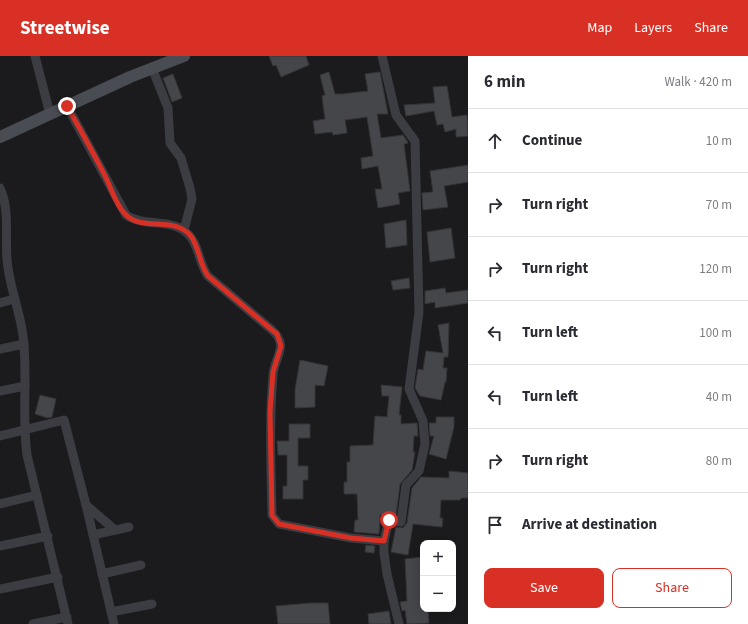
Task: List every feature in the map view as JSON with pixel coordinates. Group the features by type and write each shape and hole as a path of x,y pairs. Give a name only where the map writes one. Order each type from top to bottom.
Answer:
{"street":[{"path":"35,56 50,114"},
{"path":"0,137 152,68 184,56"},
{"path":"382,56 396,115 415,140 419,312 413,346 409,388 422,421 425,444 419,471 406,485 401,522 389,520 384,541 387,574 399,624"},
{"path":"152,68 168,108 170,143 181,158 190,188 192,199 184,230"},
{"path":"67,106 105,176 121,210 126,215 140,222 174,225 184,230 195,243 202,267 208,276 272,330 280,340 281,346 273,372 270,412 273,519 279,524 351,538 384,541"},
{"path":"0,188 6,201 4,262 24,344 24,431 27,455 58,577 67,620 33,624"},
{"path":"0,303 14,299"},
{"path":"0,350 24,344"},
{"path":"0,391 25,386"},
{"path":"0,436 64,420 114,624"},
{"path":"0,504 38,495"},
{"path":"86,505 115,530"},
{"path":"93,535 130,527"},
{"path":"0,546 48,536"},
{"path":"102,574 141,565"},
{"path":"0,589 58,577"},
{"path":"111,612 152,604"}],"building":[{"path":"269,56 306,56 309,65 281,77 276,65 273,66"},
{"path":"329,72 335,94 342,94 368,91 365,74 380,72 388,114 377,114 381,138 403,135 408,143 404,144 410,191 398,193 400,204 378,208 375,189 382,189 378,166 362,169 361,158 373,156 367,117 345,120 347,133 333,135 332,132 315,134 313,121 325,119 322,96 325,95 320,75"},
{"path":"173,74 182,98 172,102 163,78"},
{"path":"447,86 452,117 467,115 468,136 456,137 456,129 445,132 443,124 437,125 434,111 406,116 404,105 435,103 433,87"},
{"path":"468,165 468,182 444,186 448,207 423,210 422,193 433,192 430,171"},
{"path":"406,220 407,245 386,248 384,224"},
{"path":"451,228 455,258 430,262 427,232"},
{"path":"409,278 410,288 393,290 391,281"},
{"path":"445,288 446,293 468,290 468,303 435,308 435,302 425,304 425,291"},
{"path":"449,323 448,357 444,357 443,368 447,368 446,382 441,400 420,396 415,388 418,369 423,370 426,351 443,353 438,325"},
{"path":"300,360 328,366 324,386 315,385 315,407 295,408 295,390"},
{"path":"381,385 402,387 399,415 401,415 401,424 417,423 418,436 414,436 413,452 415,452 412,470 400,484 396,515 380,515 379,534 354,532 355,520 358,520 357,494 344,494 344,482 347,482 347,462 350,462 350,446 373,445 375,416 387,417 389,396 382,396"},
{"path":"40,395 56,399 52,417 48,418 35,414"},
{"path":"436,417 454,417 454,427 446,459 429,454 434,436 430,436 429,423 436,423"},
{"path":"289,424 310,424 310,438 298,438 298,466 308,466 308,480 303,480 303,499 283,499 283,486 287,486 287,455 278,455 277,441 289,441"},
{"path":"449,471 468,473 468,498 461,498 460,500 441,500 440,518 443,518 442,527 413,524 408,555 391,552 396,527 403,528 407,523 412,488 421,477 449,478"},
{"path":"366,545 375,546 374,553 365,552"},
{"path":"420,557 420,612 428,612 429,623 407,624 405,610 402,611 400,602 407,601 405,559"},
{"path":"328,603 330,624 278,624 276,606"},
{"path":"389,611 391,624 369,624 368,614"}],"route":[{"path":"67,106 105,176 121,210 132,219 140,222 174,225 184,230 190,235 195,243 202,267 208,276 277,334 280,340 281,346 273,372 270,412 273,519 279,524 351,538 384,541 389,520"}]}
